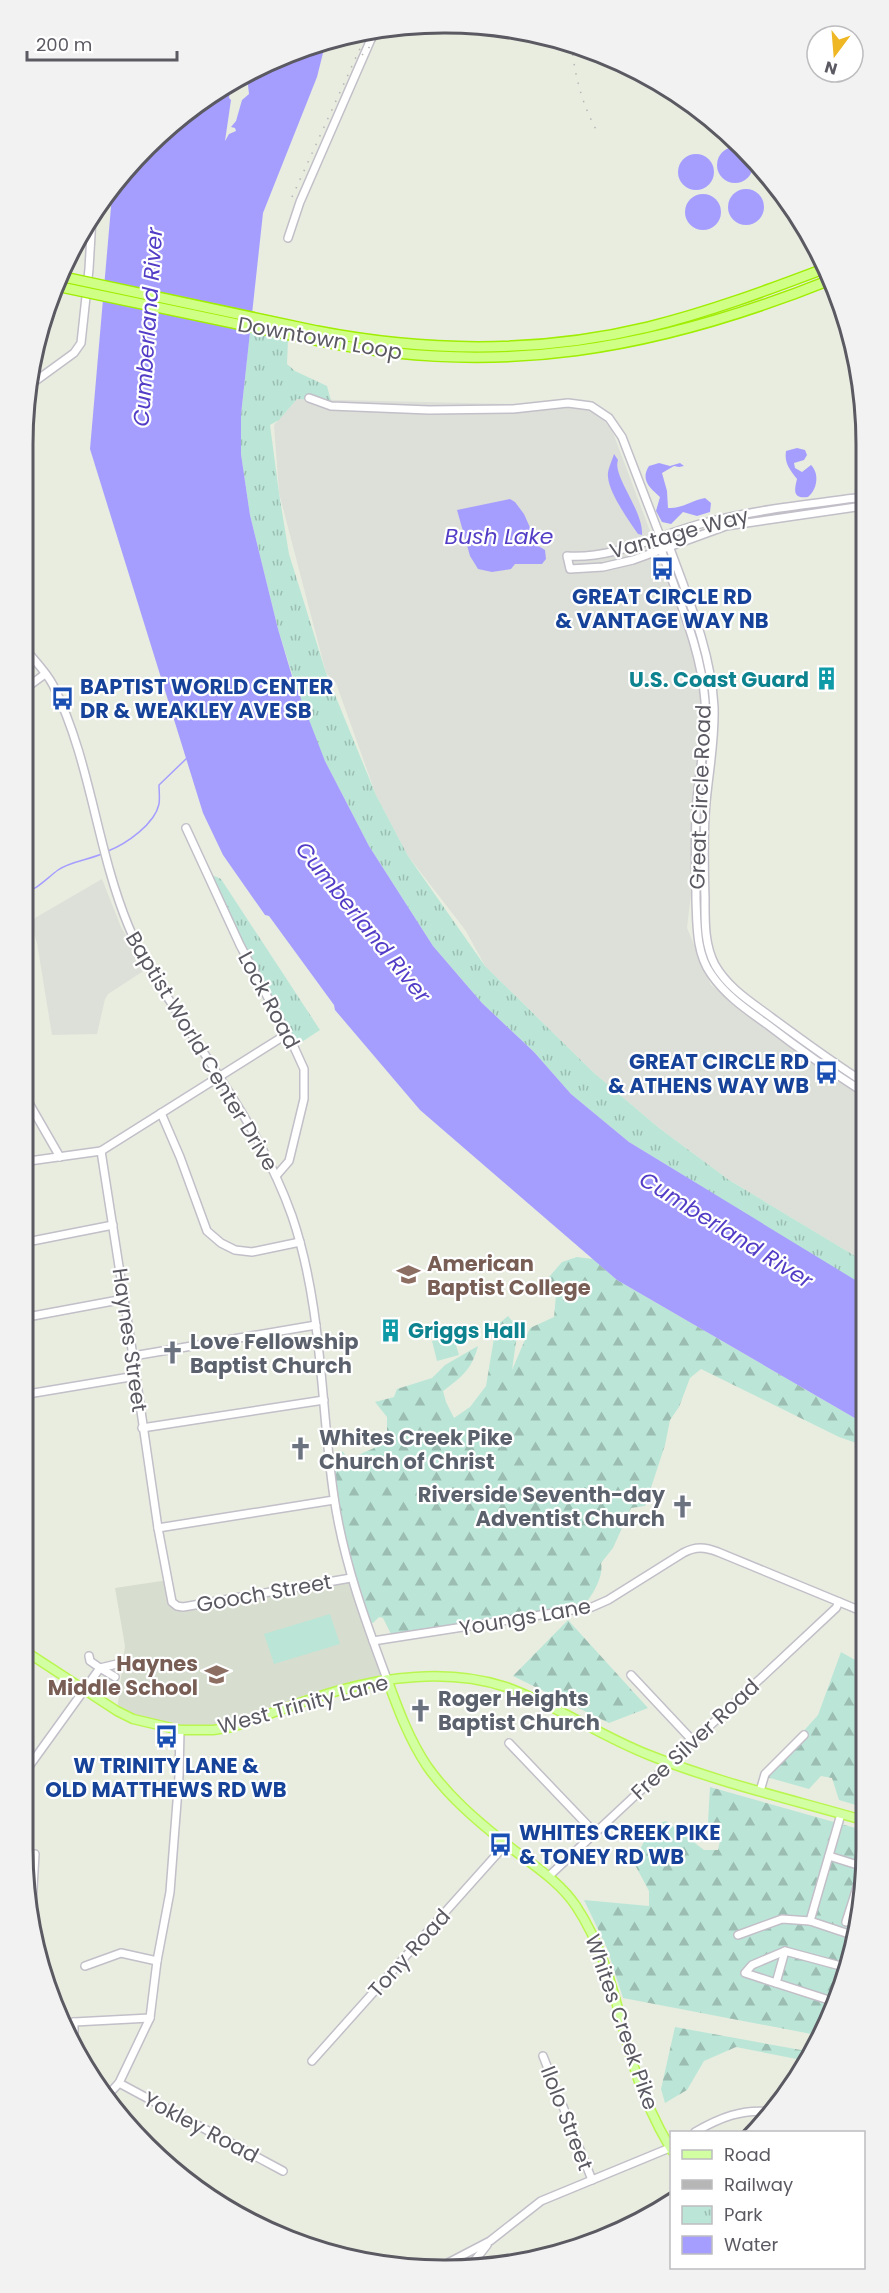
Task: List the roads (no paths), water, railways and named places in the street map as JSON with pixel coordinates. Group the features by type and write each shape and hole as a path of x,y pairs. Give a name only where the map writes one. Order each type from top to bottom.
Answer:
{"highway":[{"name":"Downtown Loop","path":"64,287 316,335 444,347 526,345 577,340 647,327 712,309 818,271"},
{"name":"Downtown Loop","path":"68,278 316,335 350,348 430,356 526,357 582,351 653,338 792,295 823,283"}],"main road":[{"name":"West Trinity Lane","path":"33,1655 120,1713 133,1719 180,1730 213,1730 233,1727 372,1681 418,1677 468,1678 504,1686 528,1696 624,1744 669,1762 856,1818"},
{"name":"Whites Creek Pike","path":"387,1679 402,1720 427,1766 465,1810 549,1876 575,1904 602,1954 633,2066 650,2108 670,2147"}],"street":[{"path":"288,238 300,202 371,40"},
{"path":"39,379 74,353 81,343 90,235"},
{"name":"Great Circle Road","path":"309,398 331,406 429,410 513,409 568,403 591,406 609,418 622,436 660,536 661,549 694,643 704,692 705,738 694,846 697,928 703,958 711,974 727,994 797,1047 856,1087"},
{"name":"Vantage Way","path":"856,498 747,513 660,536 615,552 567,556 570,569 603,567 633,560 726,526 856,508"},
{"name":"Great Circle Road","path":"660,536 669,546 704,647 713,690 714,735 705,803 704,846 706,925 711,954 724,978 740,993 817,1051 856,1077"},
{"name":"Baptist World Center Drive","path":"33,659 52,684 81,754 114,886 127,924 146,963 254,1131 276,1176 300,1242 310,1282 316,1325 334,1500 351,1578 387,1679"},
{"path":"33,683 45,674"},
{"name":"Lock Road","path":"186,828 240,945 303,1069 304,1099 289,1161 276,1176"},
{"path":"33,1161 101,1151 287,1034"},
{"path":"33,1110 60,1157"},
{"path":"161,1113 207,1231 221,1243 235,1250 252,1252 300,1242"},
{"name":"Haynes Street","path":"101,1151 158,1528 172,1602 177,1606"},
{"path":"33,1241 113,1225"},
{"path":"33,1316 124,1299"},
{"path":"133,1356 316,1325"},
{"path":"33,1393 136,1376"},
{"path":"142,1428 324,1400"},
{"path":"158,1528 334,1500"},
{"name":"Youngs Lane","path":"373,1641 592,1607 608,1600 683,1552 695,1547 708,1548 856,1609"},
{"name":"Gooch Street","path":"177,1606 351,1578"},
{"name":"Free Silver Road","path":"549,1876 836,1608 839,1602"},
{"path":"89,1656 90,1661 115,1677"},
{"path":"33,1761 100,1668 121,1663"},
{"path":"632,1675 693,1741"},
{"path":"112,2090 118,2083 150,2018 157,1962 170,1892 179,1788 180,1730"},
{"path":"760,1791 765,1774 804,1735"},
{"path":"509,1743 595,1833"},
{"path":"810,1921 842,1814"},
{"name":"Tony Road","path":"312,2061 506,1844"},
{"path":"34,1873 35,1854"},
{"path":"829,1856 855,1864"},
{"path":"846,1922 852,1901"},
{"path":"738,1935 782,1920 810,1921 847,1933"},
{"path":"776,1983 785,1951"},
{"path":"827,2000 745,1973 752,1965 785,1951 839,1966"},
{"path":"85,1966 121,1953 157,1962"},
{"path":"71,2023 150,2018"},
{"path":"74,2029 75,2022"},
{"name":"Ilolo Street","path":"543,2055 592,2180"},
{"name":"Yokley Road","path":"118,2083 283,2172"},
{"path":"699,2131 731,2115 761,2111"},
{"path":"454,2260 490,2241 541,2201 670,2149"},
{"path":"478,2258 490,2241"}],"water":[{"name":"Cumberland River","path":"323,52 317,77 263,213 241,415 241,454 250,515 278,629 292,676 325,761 369,846 433,946 482,1003 534,1052 571,1094 629,1142 856,1281 856,1419 617,1280 420,1110 335,1010 334,1005 269,916 265,915 223,855 203,813 90,449 111,203 135,173 173,135 230,94 231,100 225,141 229,134 236,131 231,127 236,121 242,100 249,94 248,85 262,75"},
{"path":"728,149 751,170 748,178 735,183 722,178 717,165 722,152"},
{"path":"696,154 709,159 714,172 709,185 696,190 683,185 678,172 683,159"},
{"path":"746,189 759,194 764,207 759,220 746,225 733,220 728,207 733,194"},
{"path":"703,194 716,199 721,212 716,225 703,230 690,225 685,212 690,199"},
{"path":"797,448 805,450 807,455 804,460 794,463 795,468 802,472 811,465 816,473 815,486 808,497 797,495 795,487 797,479 786,459 786,451"},
{"path":"614,454 618,460 617,467 620,475 638,515 642,535 638,534 625,514 609,484 608,471"},
{"path":"659,463 670,466 680,463 684,466 674,466 662,473 667,491 668,508 705,498 711,503 710,512 697,516 683,512 671,524 662,522 656,511 660,497 646,480 646,471 649,466"},
{"name":"Bush Lake","path":"510,499 524,514 535,544 545,550 546,559 542,564 515,564 511,569 492,572 478,569 470,556 457,510"}],"waterway":[{"path":"108,851 123,844 152,819 159,804 159,785 187,758"},
{"path":"33,889 63,867 104,853"}],"railway":[{"path":"362,55 377,39"},
{"path":"292,197 363,41"},
{"path":"573,54 580,90 598,133"}],"place":[{"name":"GREAT CIRCLE RD & VANTAGE WAY NB","path":"662,568"},
{"name":"U.S. Coast Guard","path":"827,679"},
{"name":"BAPTIST WORLD CENTER DR & WEAKLEY AVE SB","path":"62,698"},
{"name":"GREAT CIRCLE RD & ATHENS WAY WB","path":"827,1073"},
{"name":"American Baptist College","path":"409,1275"},
{"name":"Griggs Hall","path":"390,1330"},
{"name":"Love Fellowship Baptist Church","path":"172,1353"},
{"name":"Whites Creek Pike Church of Christ","path":"301,1449"},
{"name":"Riverside Seventh-day Adventist Church","path":"683,1506"},
{"name":"Haynes Middle School","path":"216,1675"},
{"name":"Roger Heights Baptist Church","path":"420,1710"},
{"name":"W TRINITY LANE & OLD MATTHEWS RD WB","path":"166,1737"},
{"name":"WHITES CREEK PIKE & TONEY RD WB","path":"501,1844"}]}
